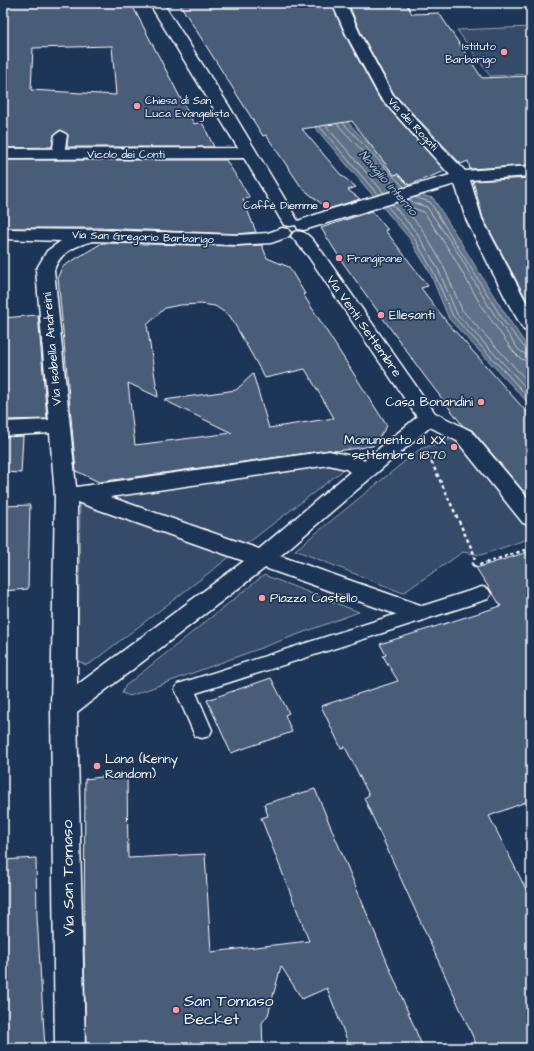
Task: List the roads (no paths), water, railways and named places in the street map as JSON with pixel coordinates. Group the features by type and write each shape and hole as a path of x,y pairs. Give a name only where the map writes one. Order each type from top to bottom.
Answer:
{"street":[{"name":"Via Venti Settembre","path":"156,3 249,153 294,229 314,253 428,418"},
{"name":"Via dei Rogati","path":"339,3 353,34 387,97 461,176"},
{"name":"Vicolo dei Conti","path":"3,154 249,153"},
{"name":"Via San Gregorio Barbarigo","path":"3,234 99,235 238,240 271,238 367,205 416,192 461,176 531,171"},
{"path":"461,176 474,219 517,303 531,326"},
{"name":"Via Isabella Andreini","path":"72,495 59,426 45,270 47,260 54,252 79,240 99,235"},
{"path":"64,708 263,558 428,418 464,436 531,517"},
{"path":"3,429 59,426"},
{"path":"72,495 329,458 353,463 365,473"},
{"path":"72,495 263,558 418,613"},
{"path":"64,708 72,495"},
{"name":"Via San Tomaso","path":"64,708 70,1048"}],"lane":[{"path":"58,154 61,135"},
{"path":"202,730 185,689 418,613 482,594"}],"water":[{"name":"Naviglio Interno","path":"266,70 340,114 417,194 433,198 501,307 525,343 531,348 531,406 449,319 430,273 409,238"}],"place":[{"name":"Istituto Barbarigo","path":"504,52"},
{"name":"Chiesa di San Luca Evangelista","path":"137,106"},
{"name":"Caffè Diemme","path":"326,205"},
{"name":"Frangipane","path":"339,258"},
{"name":"Ellesanti","path":"381,315"},
{"name":"Casa Bonandini","path":"481,402"},
{"name":"Monumento al XX settembre 1870","path":"454,447"},
{"name":"Piazza Castello","path":"262,598"},
{"name":"Lana (Kenny Random)","path":"97,766"},
{"name":"San Tomaso Becket","path":"176,1010"}]}
